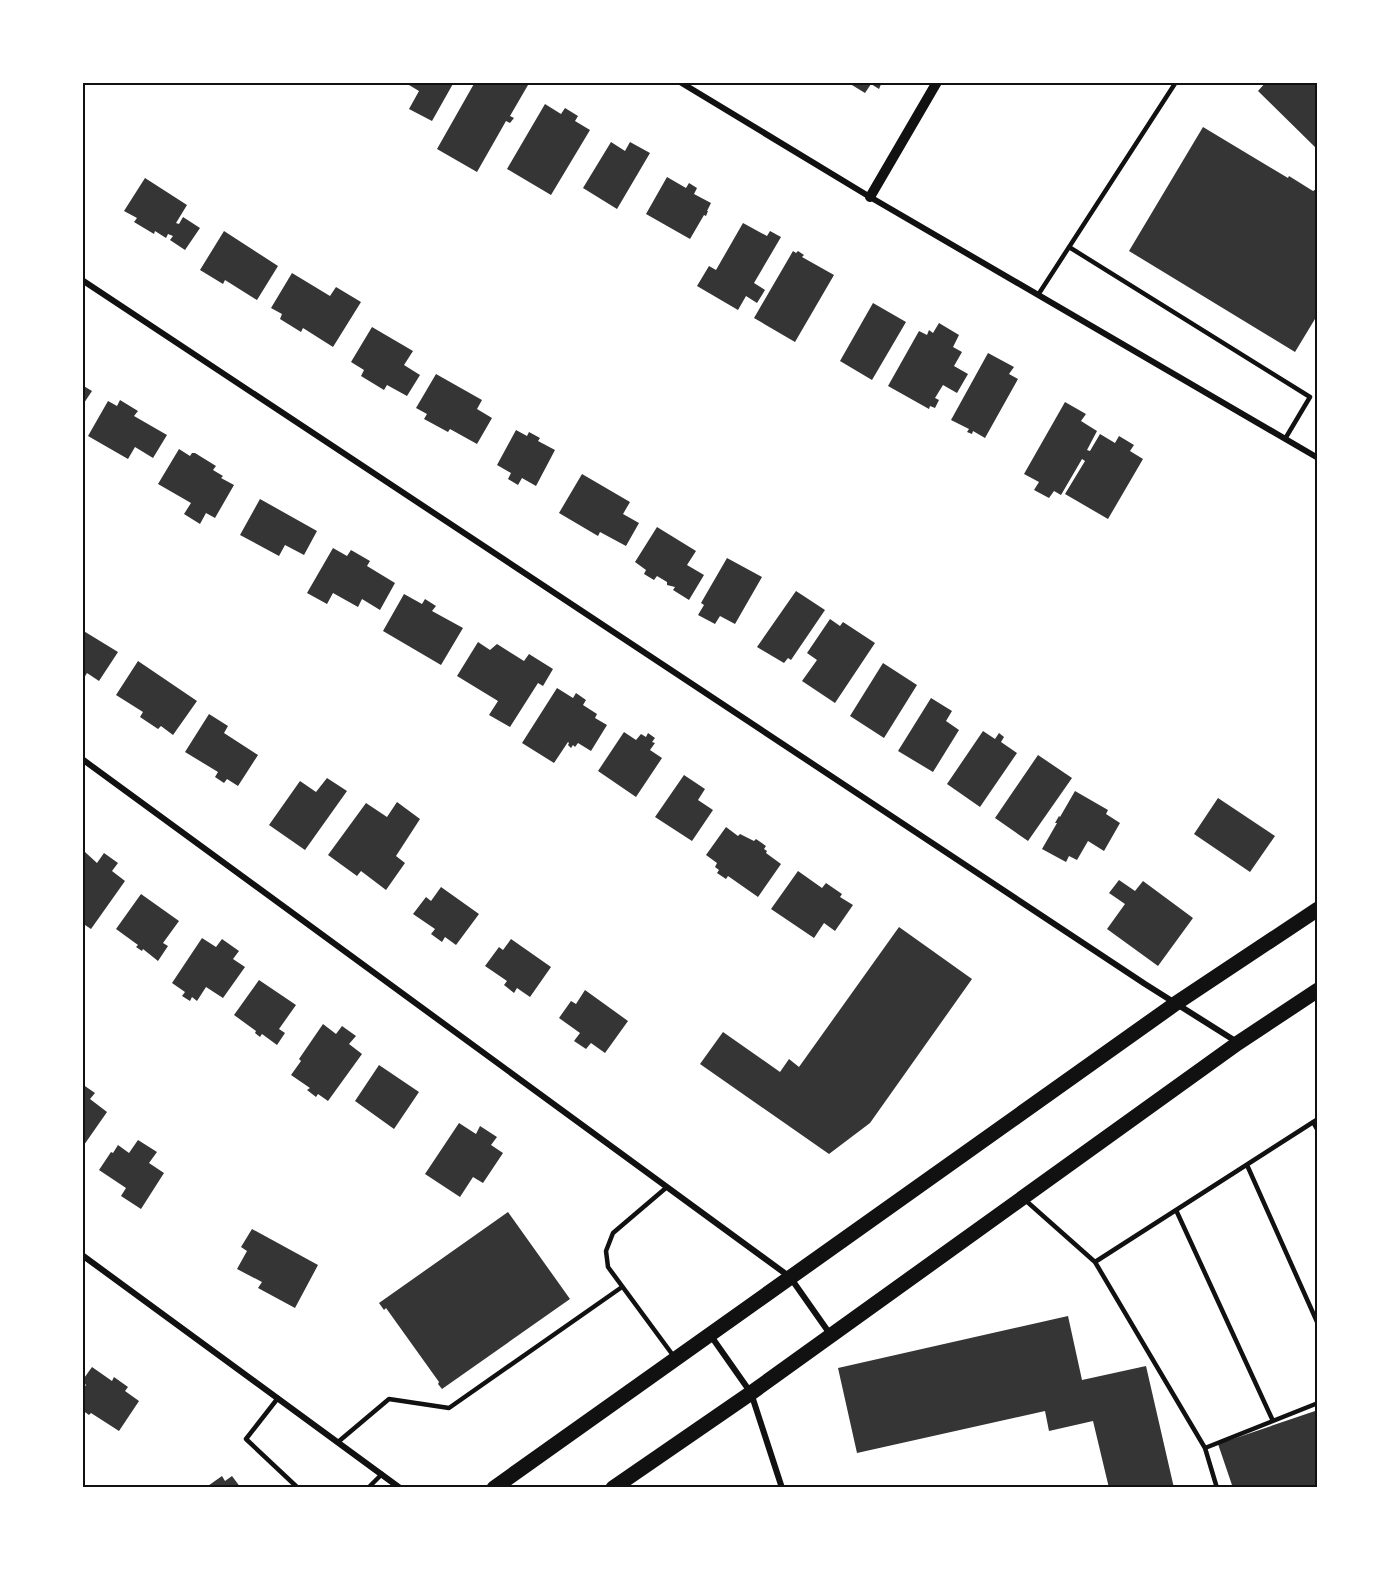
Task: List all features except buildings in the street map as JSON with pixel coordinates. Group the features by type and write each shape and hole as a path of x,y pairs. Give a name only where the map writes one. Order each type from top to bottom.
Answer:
{"main road":[{"path":"494,1488 1175,1004 1317,909"},
{"path":"613,1488 752,1393 1238,1042 1317,990"}],"street":[{"path":"680,82 870,197 1317,458"},
{"path":"870,197 937,82"},
{"path":"82,280 1175,1004 1238,1042"},
{"path":"82,759 790,1277 830,1335"},
{"path":"82,1255 400,1488"},
{"path":"711,1335 752,1393 782,1488"}],"lane":[{"path":"1038,295 1176,82"},
{"path":"1069,247 1310,397 1285,439"},
{"path":"1095,1262 1315,1121 1317,1131"},
{"path":"1247,1165 1317,1324"},
{"path":"668,1187 613,1233 606,1251 608,1267 676,1359"},
{"path":"1022,1197 1095,1262 1205,1448 1217,1488"},
{"path":"1176,1210 1273,1421"},
{"path":"338,1442 389,1398 449,1408 622,1287"},
{"path":"278,1398 246,1439 298,1488"},
{"path":"1205,1448 1317,1403"},
{"path":"368,1488 382,1474"}]}
